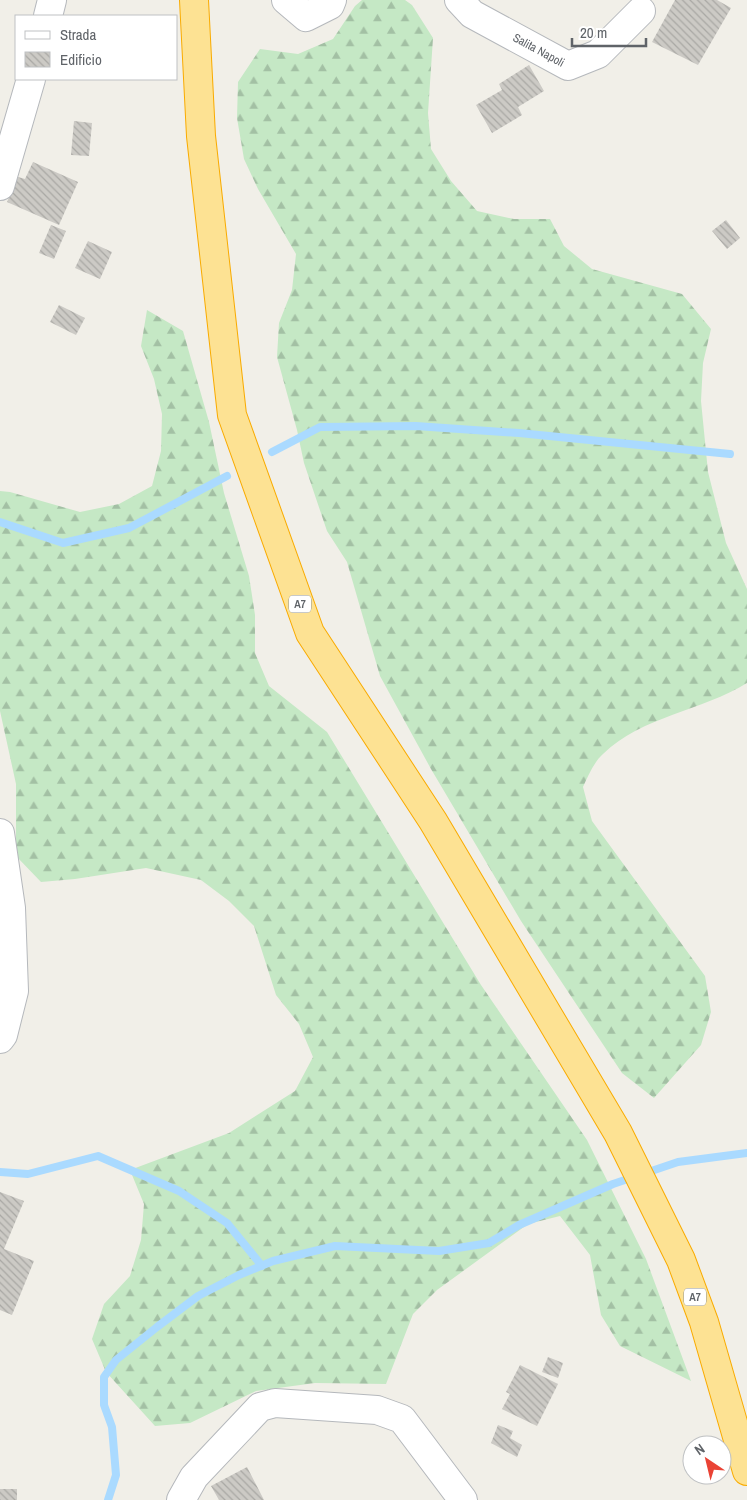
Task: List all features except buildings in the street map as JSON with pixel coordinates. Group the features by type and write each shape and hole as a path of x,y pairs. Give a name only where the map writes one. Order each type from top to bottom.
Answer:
{"highway":[{"name":"A7","path":"194,0 201,136 232,415 310,633 433,821 618,1133 684,1269 704,1322 747,1471"}],"street":[{"path":"48,15 52,0"},
{"path":"286,0 306,17 330,5 332,0"},
{"name":"Salita Napoli","path":"459,0 472,14 568,66 598,54 641,11"},
{"path":"0,186 30,80"},
{"path":"0,832 11,908 14,991 3,1035 0,1039"},
{"path":"181,1500 194,1477 260,1407 275,1403 377,1410 402,1419 463,1500"}],"green space":[{"path":"362,0 405,0 412,5 433,38 428,113 431,149 451,181 477,211 514,219 550,219 564,246 592,269 682,294 711,329 703,363 701,401 708,472 726,543 747,589 747,683 711,701 654,722 619,741 597,761 583,787 592,821 705,976 711,1012 701,1045 654,1098 622,1073 521,921 431,769 380,676 347,562 327,531 304,463 277,357 279,323 292,290 296,254 258,189 244,159 237,118 238,82 260,49 298,54 333,39 355,6"},
{"path":"147,310 183,331 209,422 224,493 249,576 255,615 255,653 269,686 327,732 481,985 587,1140 646,1259 691,1381 620,1346 601,1315 590,1255 560,1216 528,1224 437,1290 413,1314 386,1384 315,1383 256,1391 190,1423 155,1426 106,1372 92,1339 104,1304 130,1276 141,1240 144,1204 130,1170 229,1133 295,1091 313,1057 299,1024 276,995 254,926 229,901 201,880 146,868 75,879 41,882 16,856 16,784 0,711 0,491 10,492 80,512 119,504 152,486 161,451 162,414 154,379 141,346"}],"waterway":[{"path":"272,452 320,427 416,426 519,433 730,454"},
{"path":"0,522 63,543 129,528 227,476"},
{"path":"108,1500 116,1475 112,1427 104,1405 104,1377 116,1360 198,1296 239,1275 273,1261 335,1246 439,1251 489,1243 519,1225 613,1184 678,1162 747,1153"},
{"path":"0,1172 28,1174 98,1156 179,1191 227,1223 262,1266"}]}
